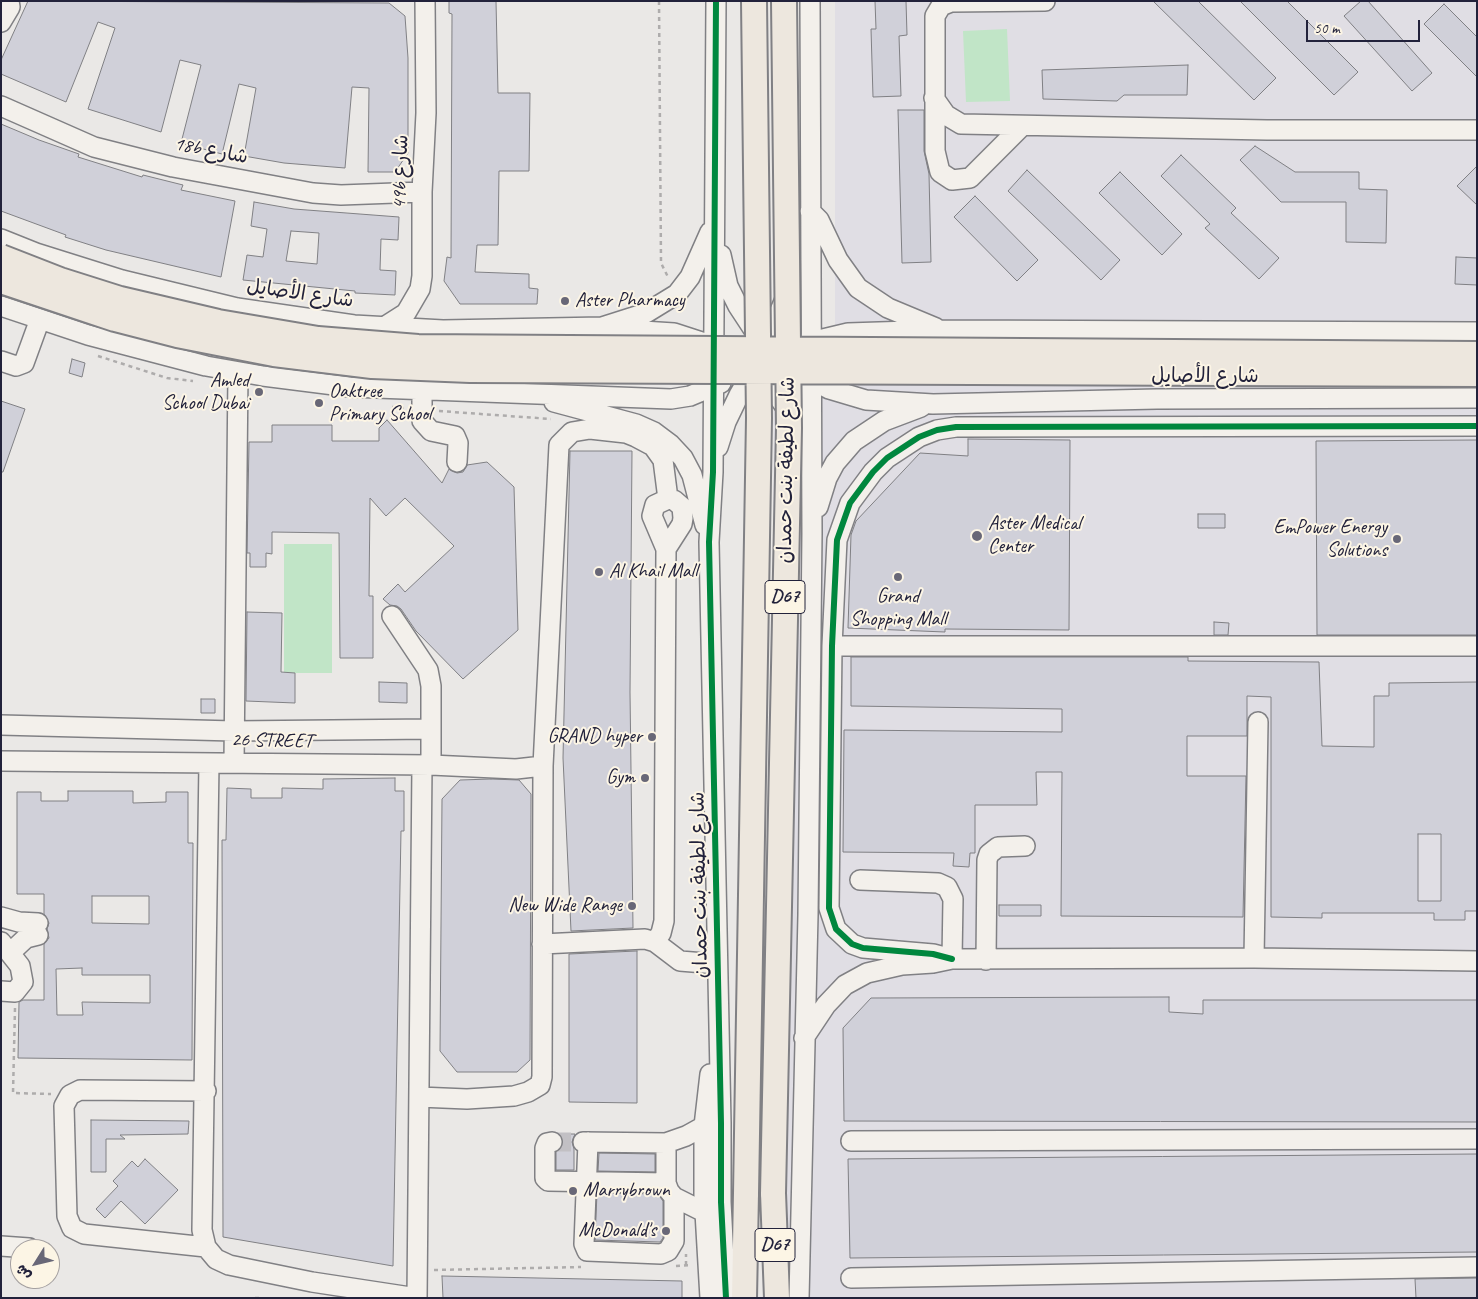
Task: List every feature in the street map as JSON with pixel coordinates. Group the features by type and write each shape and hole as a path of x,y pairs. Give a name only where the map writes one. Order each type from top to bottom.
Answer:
{"main road":[{"name":"شارع لطيفة بنت حمدان","path":"744,1298 759,428 754,1"},
{"name":"شارع لطيفة بنت حمدان","path":"777,1298 773,1193 789,428 784,1"},
{"path":"1,257 60,280 169,312 268,331 393,346 521,349 1477,354"},
{"path":"1,281 115,319 226,346 323,361 401,368 506,371 1477,374"}],"street":[{"path":"1,22 10,7 9,1"},
{"name":"49b شارع","path":"384,327 406,313 420,289 426,113 426,1"},
{"path":"713,472 716,1"},
{"path":"799,1298 803,1039 808,915 812,533 813,340 810,211 810,1"},
{"path":"1021,127 975,174 964,180 952,180 940,172 935,151 935,16 941,6 952,2 1045,1"},
{"path":"934,98 946,114 961,124 1021,127 1477,130"},
{"name":"18b شارع","path":"1,106 94,147 173,168 313,193 422,192"},
{"path":"935,151 946,137 961,124"},
{"path":"770,350 786,300 810,211"},
{"path":"810,211 819,220 838,260 858,288 888,308 942,330"},
{"path":"602,327 646,313 677,294 690,277 714,224"},
{"path":"714,224 728,286 738,306 770,350 812,380 829,389 866,400 933,404"},
{"name":"شارع الأصايل","path":"1,239 84,269 198,300 276,314 384,327 443,330 602,327"},
{"path":"1,306 145,351 238,372 350,387 539,396 671,399 690,396 713,388 750,368 770,350 848,333 942,330 1477,332"},
{"path":"1,362 16,366 24,363 40,319"},
{"path":"602,327 607,329 674,333 714,345 750,368 770,386 781,400 796,428 803,457 805,516 812,533"},
{"path":"713,472 726,422 750,368"},
{"path":"234,763 238,372"},
{"path":"422,390 422,421 431,431 455,436 458,443 457,462"},
{"path":"539,396 575,409 636,424 654,432 670,444 683,458 692,475 710,542"},
{"name":"شارع الأصايل","path":"933,404 1157,399 1477,398"},
{"path":"1157,399 1225,427"},
{"path":"812,533 827,478 844,450 854,440 884,421 933,404"},
{"path":"1477,426 956,427 937,430 911,442 887,458 873,472 850,504 837,540 832,646 829,908 836,929 847,941 863,948 933,954 952,959 1254,958 1477,961"},
{"path":"419,1097 467,1099 514,1096 528,1092 540,1084 544,1060 542,944 543,766 559,445 572,432 590,429 626,433 636,437 653,446 663,460 668,499"},
{"name":"شارع لطيفة بنت حمدان","path":"713,472 710,542 721,1202 726,1298"},
{"path":"654,942 661,932 664,921 666,550 652,516 655,505 668,499 674,500 682,507 684,518 666,550"},
{"path":"209,763 206,1091 202,1230 206,1248 216,1259 229,1265 312,1282 417,1298 426,765 431,729 431,686 428,670 392,616"},
{"path":"832,646 1477,646"},
{"path":"1254,958 1258,722"},
{"path":"1,725 234,731 431,729"},
{"path":"810,765 830,740"},
{"name":"26 STREET","path":"1,762 426,765 516,769 543,766"},
{"path":"986,960 987,860 989,854 998,847 1025,846"},
{"path":"860,880 934,883 947,887 953,899 952,959"},
{"path":"1,917 38,929 26,938 6,947 20,966 23,982 8,991"},
{"path":"542,944 645,939 654,942 680,962 717,964"},
{"path":"803,1039 826,1005 845,985 856,979 890,966 933,963 952,959"},
{"path":"710,1298 704,1212 704,1126 713,1047 719,1037"},
{"path":"206,1091 80,1090 70,1094 66,1100 64,1115 66,1216 72,1228 84,1234 206,1248"},
{"path":"666,1143 674,1242 668,1251 661,1254 590,1253 586,1250 584,1244 586,1142 666,1143 686,1136 704,1126"},
{"path":"851,1140 1477,1139"},
{"path":"552,1142 545,1146 546,1179 670,1190 704,1212"},
{"path":"851,1278 1477,1267"}],"path":[{"path":"659,1 661,263 677,294"},
{"path":"8,991 13,1093 70,1094"},
{"path":"676,1266 708,1265"},
{"path":"418,1270 586,1267"},
{"path":"255,1298 263,1298"}],"shaded area":[{"path":"835,1 1477,1 1477,1298 768,1298 774,369 835,369"}],"green space":[{"path":"1007,29 1010,101 966,102 963,31"},
{"path":"284,544 332,544 332,673 284,673"}],"building":[{"path":"28,1 389,3 405,16 408,58 408,153 395,172 368,172 369,88 352,87 345,168 284,163 244,156 256,88 239,84 222,154 181,143 201,65 180,60 161,132 88,109 115,28 98,22 66,102 1,74 1,60"},
{"path":"449,1 496,1 498,93 530,93 529,171 499,171 498,245 477,245 475,272 529,274 529,288 538,289 537,304 460,304 444,281 447,257 451,258 452,14 449,13"},
{"path":"875,1 906,1 907,35 899,36 901,96 873,97 871,29 876,29"},
{"path":"1153,1 1198,1 1276,78 1254,100"},
{"path":"1240,1 1287,1 1358,72 1334,95"},
{"path":"1361,1 1368,1 1432,73 1412,91 1344,16"},
{"path":"1444,4 1477,37 1477,77 1424,24"},
{"path":"1188,65 1187,95 1124,95 1117,101 1043,99 1042,70"},
{"path":"898,110 924,110 924,151 929,174 931,262 902,263"},
{"path":"1,124 79,154 78,157 142,177 143,175 183,185 181,190 235,201 221,277 106,250 65,237 66,235 1,211"},
{"path":"1255,146 1295,172 1359,172 1359,189 1387,190 1386,243 1346,242 1346,202 1281,202 1240,160"},
{"path":"1181,155 1236,208 1231,213 1279,258 1259,279 1205,228 1210,224 1161,176"},
{"path":"1477,166 1477,205 1457,186"},
{"path":"1027,170 1120,260 1101,280 1008,191"},
{"path":"1120,172 1182,234 1162,255 1099,193"},
{"path":"975,196 1038,260 1017,281 954,217"},
{"path":"254,202 294,209 399,217 398,240 381,239 380,270 396,271 395,295 355,293 355,291 243,280 247,255 263,257 267,229 251,226","holes":["291,231 319,233 317,264 286,261"]},
{"path":"1456,257 1477,258 1477,285 1455,284"},
{"path":"72,359 85,363 82,377 69,373"},
{"path":"1,401 25,409 3,472 1,472"},
{"path":"387,420 442,483 449,469 457,473 463,472 467,465 487,462 514,487 518,630 463,679 416,631 401,609 390,605 383,599 398,584 405,592 454,546 405,498 386,516 370,498 369,596 373,596 373,658 340,658 339,533 272,532 272,554 266,553 266,567 250,567 250,553 247,553 249,442 272,442 272,425 332,425 332,441 379,441 379,428"},
{"path":"968,439 1070,440 1069,630 945,629 945,632 848,628 851,535 856,521 920,453 968,456"},
{"name":"EmPower Energy Solutions","path":"1477,440 1477,635 1317,635 1316,441"},
{"name":"Al Khail Mall","path":"570,451 632,451 630,692 633,928 571,931 563,758"},
{"path":"1198,514 1225,514 1225,528 1198,528"},
{"path":"247,612 282,613 281,672 295,673 295,703 246,701"},
{"path":"1214,622 1229,623 1228,635 1214,635"},
{"path":"851,657 1188,657 1188,661 1319,662 1322,746 1374,747 1374,696 1389,696 1389,683 1477,682 1477,911 1465,911 1465,920 1434,920 1434,913 1322,913 1322,918 1271,917 1271,697 1247,696 1247,736 1187,736 1187,776 1246,776 1243,917 1061,916 1062,772 1036,772 1037,805 975,805 975,853 970,853 969,867 953,866 954,853 843,852 844,730 1062,732 1062,709 851,706","holes":["1418,834 1441,834 1441,901 1418,901"]},
{"path":"379,682 407,683 407,703 379,702"},
{"path":"201,699 215,699 215,713 201,713"},
{"path":"395,778 395,791 404,791 404,831 401,831 393,1266 223,1237 222,840 226,840 227,788 251,789 251,798 282,798 282,788 323,789 323,779"},
{"path":"460,780 519,780 531,794 530,1060 517,1072 457,1072 440,1051 442,799"},
{"path":"68,791 133,791 133,803 166,802 166,792 188,792 188,843 193,843 192,1060 18,1058 19,1002 23,1000 44,1000 44,944 49,938 47,929 49,923 44,914 44,894 17,894 17,792 41,792 41,801 68,801","holes":["92,896 149,896 149,924 92,923","82,968 82,975 150,975 150,1003 82,1002 83,1015 57,1015 56,969"]},
{"path":"999,905 1041,905 1041,916 999,916"},
{"path":"637,951 637,1103 569,1102 569,954"},
{"path":"1169,997 1169,1012 1203,1014 1203,1000 1477,1000 1477,1122 844,1121 843,1028 871,998"},
{"path":"91,1120 189,1121 188,1134 120,1135 125,1139 106,1139 106,1172 91,1172"},
{"path":"560,1134 575,1134 572,1142 574,1170 556,1170 556,1152 563,1145"},
{"path":"599,1153 655,1154 655,1172 598,1171"},
{"path":"1477,1154 1477,1252 850,1258 848,1159"},
{"path":"145,1159 178,1190 145,1224 121,1201 105,1218 96,1209 118,1186 113,1181 132,1161 138,1167"},
{"path":"597,1193 658,1194 663,1201 663,1238 660,1242 595,1240"},
{"path":"442,1276 682,1281 682,1298 443,1298"},
{"path":"1477,1278 1477,1298 1416,1298 1415,1279"}],"tunnel":[{"path":"552,1142 583,1142"}],"cycle path":[{"path":"716,1 713,472 709,542 721,1202 726,1298"},
{"path":"952,959 933,954 863,948 852,944 836,929 829,908 832,646 837,540 850,503 873,472 887,458 919,437 937,430 956,427 1477,426"}],"place":[{"name":"Aster Pharmacy","path":"565,301"},
{"name":"Amled School Dubai","path":"259,392"},
{"name":"Oaktree Primary School","path":"319,403"},
{"name":"Aster Medical Center","path":"977,536"},
{"name":"EmPower Energy Solutions","path":"1397,539"},
{"name":"Al Khail Mall","path":"599,572"},
{"name":"Grand Shopping Mall","path":"898,577"},
{"name":"GRAND hyper","path":"652,737"},
{"name":"Gym","path":"645,778"},
{"name":"New Wide Range","path":"632,906"},
{"name":"Marrybrown","path":"573,1191"},
{"name":"McDonald's","path":"666,1231"}]}
